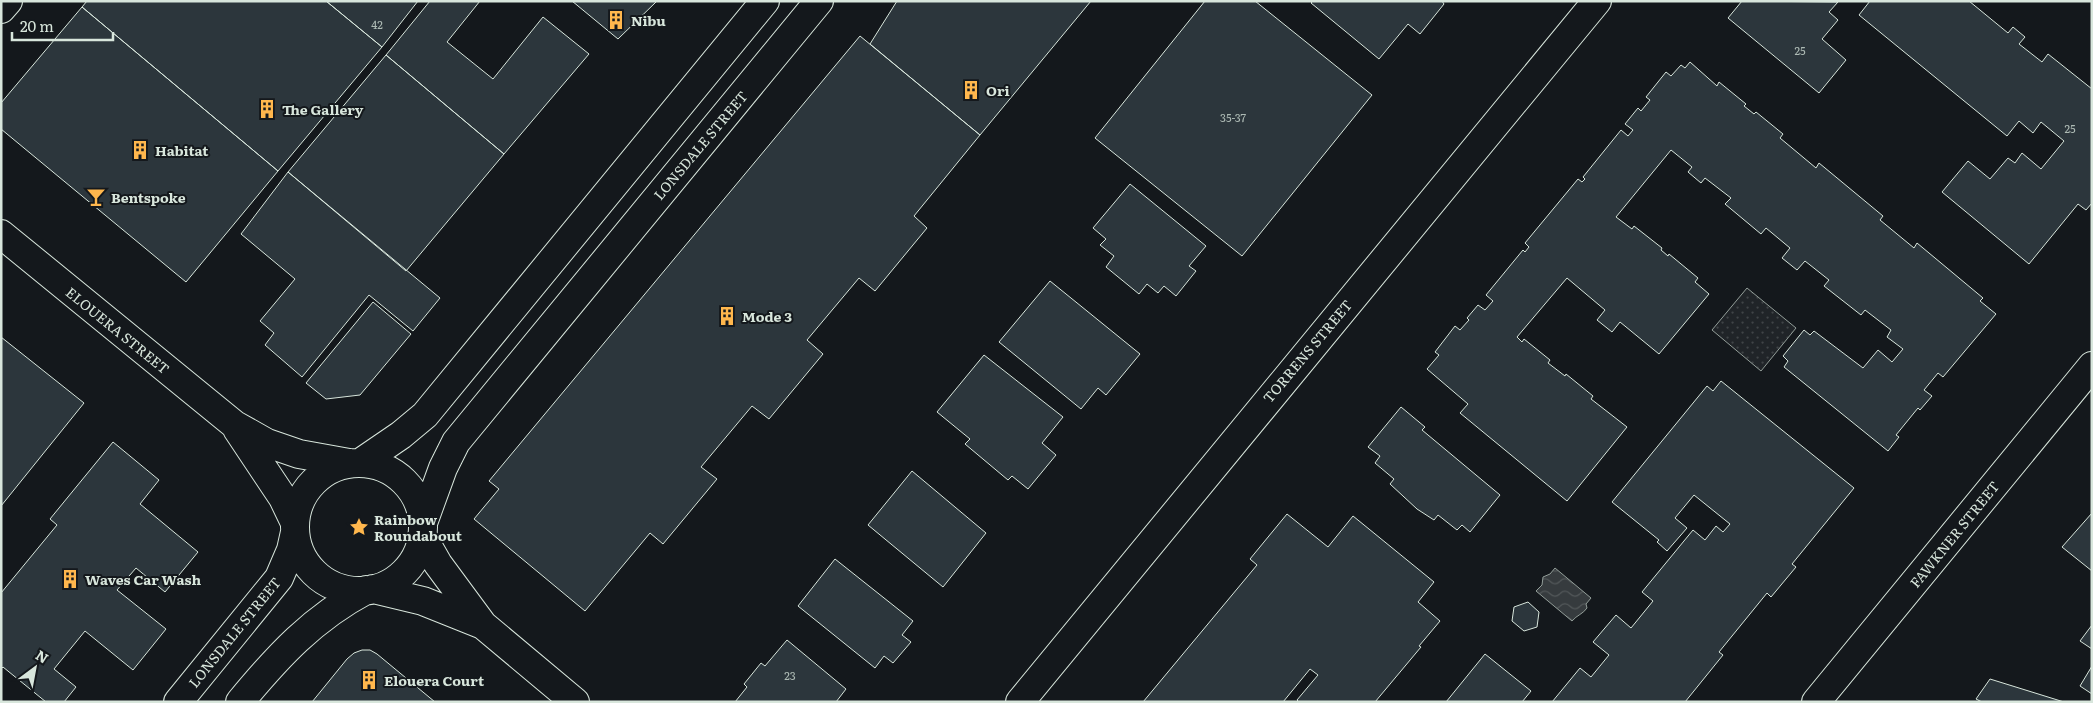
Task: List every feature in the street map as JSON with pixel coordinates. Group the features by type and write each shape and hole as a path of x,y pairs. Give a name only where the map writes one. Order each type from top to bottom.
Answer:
{"street":[{"path":"1,9 8,1"},
{"path":"482,624 423,601 369,590 347,590 326,582 317,575 303,558 295,527 299,504 310,485 328,471 354,463 401,435 425,415 765,1"},
{"name":"LONSDALE STREET","path":"423,529 443,468 456,442 811,11 779,1"},
{"name":"TORRENS STREET","path":"1020,702 1596,1"},
{"name":"ELOUERA STREET","path":"1,234 235,425 267,442 300,454 354,463"},
{"path":"566,244 598,269"},
{"name":"FAWKNER STREET","path":"1816,702 2092,366"},
{"name":"ELOUERA STREET","path":"235,425 282,498 295,527"},
{"path":"354,463 382,467 392,472 409,486 420,506 423,529 438,564 482,624 576,702"},
{"name":"LONSDALE STREET","path":"178,702 279,578 291,550 295,527"},
{"path":"240,702 270,666 300,635 336,607 369,590 391,582 408,569 419,550 423,529"}],"shaded area":[{"path":"1747,288 1796,328 1761,371 1712,330"}],"water":[{"path":"1555,568 1591,598 1586,604 1587,608 1572,621 1536,591 1542,585 1543,577 1550,574"}],"building":[{"name":"The Gallery","path":"87,1 326,1 382,47 278,171 82,7"},
{"path":"326,1 418,1 382,47"},
{"path":"430,1 480,1 447,42 493,79 543,17 589,54 504,154 386,55"},
{"name":"Nibu","path":"572,1 657,1 618,39"},
{"name":"Ori","path":"897,1 1091,1 980,135 870,44"},
{"path":"1205,1 1255,1 1372,95 1242,256 1095,138"},
{"path":"1313,1 1442,1 1444,4 1420,34 1408,24 1379,59 1311,3"},
{"path":"1742,1 1838,2 1829,12 1838,20 1822,39 1846,60 1819,93 1728,18"},
{"path":"1870,1 1969,1 2008,33 2013,27 2025,37 2019,44 2042,62 2048,54 2092,89 2092,203 2086,210 2078,204 2029,264 1942,192 1968,161 1990,179 2008,158 2015,163 2022,153 2041,169 2064,141 2041,122 2033,133 2019,121 2007,136 1859,15"},
{"name":"Habitat","path":"82,7 278,171 186,282 1,129 1,103"},
{"name":"Mode 3","path":"860,36 980,135 914,216 927,228 875,291 859,278 807,340 823,354 769,419 752,406 701,467 717,479 663,544 650,533 585,611 474,519 499,489 489,481"},
{"path":"386,55 504,154 406,271 288,172"},
{"path":"1690,62 1717,86 1719,82 1746,104 1744,106 1754,114 1756,112 1783,134 1780,138 1816,168 1819,163 1883,216 1880,220 1914,248 1917,243 1983,298 1980,301 1996,314 1943,377 1938,373 1924,390 1932,396 1920,410 1918,408 1896,435 1899,437 1888,451 1784,367 1788,361 1783,356 1804,330 1810,335 1814,331 1863,368 1878,350 1892,362 1903,349 1887,337 1891,330 1865,310 1861,315 1824,286 1829,280 1805,261 1797,270 1782,258 1790,248 1766,228 1761,234 1725,204 1731,198 1705,178 1701,183 1688,172 1692,167 1671,150 1616,217 1632,229 1634,226 1662,248 1661,250 1668,256 1669,254 1698,278 1695,282 1709,294 1659,354 1620,322 1612,332 1597,320 1605,310 1567,278 1517,337 1522,342 1524,339 1550,360 1548,363 1565,376 1566,374 1593,396 1591,399 1627,427 1567,501 1460,413 1468,404 1427,369 1439,355 1435,352 1455,326 1460,330 1478,305 1485,310 1493,301 1486,295 1523,250 1525,252 1529,247 1525,243 1578,179 1582,182 1585,179 1583,177 1621,130 1628,136 1633,130 1625,124 1638,108 1641,111 1650,100 1646,97 1666,72 1671,76 1681,65 1685,68"},
{"path":"288,172 440,298 413,331 369,295 302,377 265,345 274,333 260,321 295,279 241,234"},
{"path":"1130,184 1206,246 1189,266 1196,271 1176,296 1164,286 1158,293 1147,284 1139,294 1106,267 1114,256 1100,245 1106,239 1093,228"},
{"path":"1050,281 1140,354 1106,395 1098,388 1081,409 999,342"},
{"path":"373,302 411,334 360,395 326,399 306,383"},
{"path":"1,337 84,403 1,506"},
{"path":"984,355 1063,417 1042,443 1056,455 1028,489 1012,476 1008,480 965,444 970,439 937,412"},
{"path":"1721,381 1854,488 1792,564 1796,567 1771,597 1767,593 1719,652 1723,655 1685,702 1552,702 1580,668 1591,677 1609,655 1593,642 1616,615 1631,628 1653,601 1642,592 1693,530 1705,540 1716,526 1723,532 1730,524 1694,495 1675,518 1687,528 1667,551 1657,542 1659,540 1612,502 1707,386 1713,391"},
{"path":"1401,407 1425,427 1422,430 1500,495 1470,532 1462,525 1457,530 1438,515 1434,520 1417,509 1390,484 1394,479 1375,463 1380,456 1368,447"},
{"name":"Waves Car Wash","path":"113,442 159,480 140,504 198,552 165,592 136,568 117,590 166,629 133,670 85,631 54,669 76,687 64,702 46,702 3,667 1,669 1,593 57,525 50,519"},
{"path":"912,471 986,533 943,587 868,525"},
{"path":"2092,513 2092,571 2062,547"},
{"path":"1287,514 1328,547 1353,516 1434,582 1418,602 1440,621 1419,646 1421,647 1375,702 1299,702 1297,700 1318,675 1310,669 1283,702 1143,702 1257,565 1250,559"},
{"path":"835,559 913,621 902,635 911,642 893,663 884,656 875,668 798,606"},
{"path":"1528,602 1539,612 1537,627 1524,631 1512,621 1514,607"},
{"path":"2092,625 2092,649 2080,641"},
{"path":"787,640 846,689 836,702 735,702 747,687 744,684 761,663 765,666"},
{"name":"Elouera Court","path":"370,650 377,654 435,702 312,702 347,659 354,653"},
{"path":"1485,654 1531,691 1522,702 1446,702"},
{"path":"2092,666 2092,694 2080,686"},
{"path":"1990,679 2064,702 1982,702 1976,699"}],"place":[{"name":"Nibu","path":"616,20"},
{"name":"Ori","path":"971,90"},
{"name":"The Gallery","path":"267,109"},
{"name":"Habitat","path":"140,150"},
{"name":"Bentspoke","path":"96,197"},
{"name":"Mode 3","path":"727,316"},
{"name":"Rainbow Roundabout","path":"359,527"},
{"name":"Waves Car Wash","path":"70,579"},
{"name":"Elouera Court","path":"369,680"}]}
